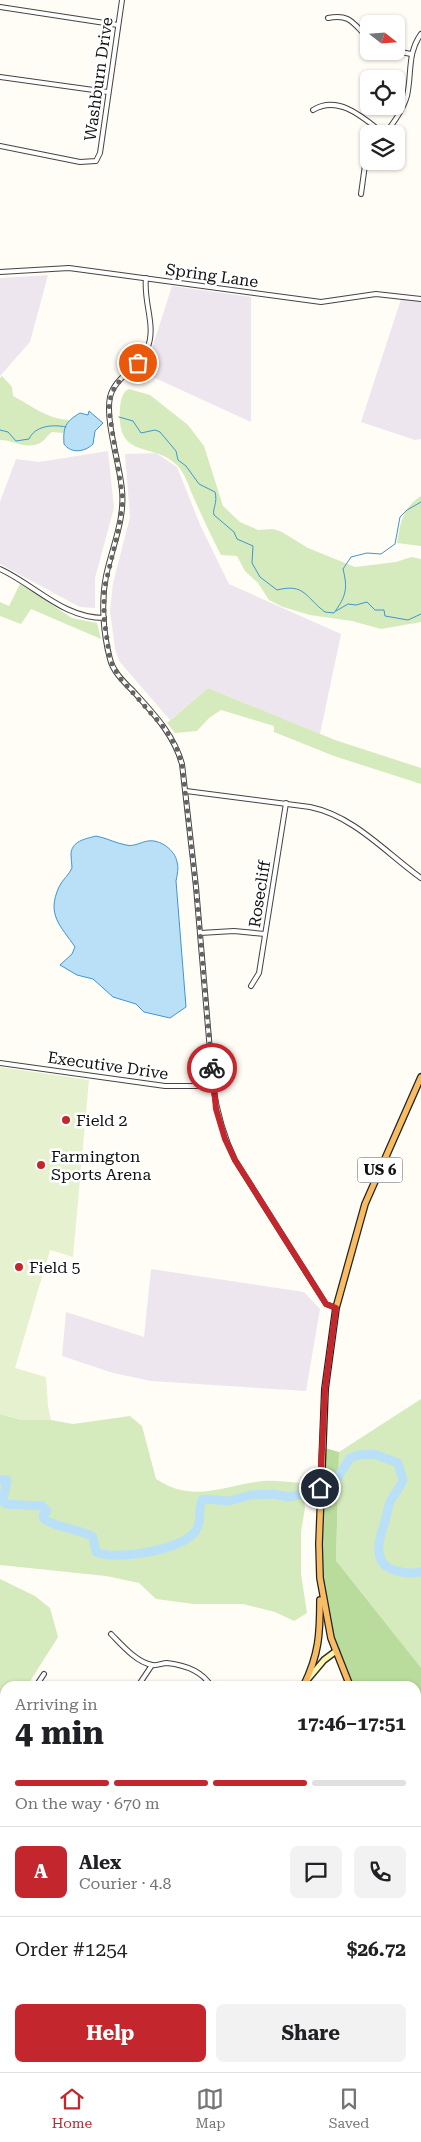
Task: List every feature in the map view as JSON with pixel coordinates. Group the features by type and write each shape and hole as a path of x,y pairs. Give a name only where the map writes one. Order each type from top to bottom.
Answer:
{"highway":[{"name":"US 6","path":"348,1681 328,1625 320,1578 320,1500 325,1389 336,1308 365,1204 421,1077"},
{"path":"305,1681 316,1658 320,1639 320,1578"}],"main road":[{"path":"306,1681 324,1660 336,1651"}],"street":[{"name":"Washburn Drive","path":"0,146 80,162 96,161 100,152 122,0"},
{"path":"0,7 118,25"},
{"path":"328,18 340,16 349,19 360,30"},
{"path":"391,125 400,113 406,97 411,54 421,34"},
{"path":"405,53 411,54"},
{"path":"0,77 108,92"},
{"path":"313,110 323,105 347,108 373,125"},
{"path":"361,194 364,170"},
{"name":"Spring Lane","path":"0,272 69,268 322,302 376,294 421,299"},
{"path":"146,278 146,297 151,328 149,343 138,363 114,386 109,404 123,500 118,532 105,582 104,618 112,665 120,678 160,720 173,740 182,764 200,933 213,1086 220,1124 235,1160 326,1304 336,1308"},
{"path":"0,569 71,612 104,618"},
{"path":"186,791 314,808 334,815 364,833 421,878"},
{"name":"Rosecliff","path":"251,986 259,973 286,804"},
{"path":"200,933 234,931 265,934"},
{"name":"Executive Drive","path":"0,1062 165,1086 213,1086"},
{"path":"111,1634 136,1657 152,1665 167,1663 186,1667 201,1674 207,1681"},
{"path":"141,1681 152,1665"},
{"path":"39,1681 44,1674"}],"shaded area":[{"path":"48,275 30,342 0,376 0,278"},
{"path":"172,286 251,297 251,422 144,373"},
{"path":"401,299 421,302 421,439 415,440 361,422"},
{"path":"108,451 114,508 95,578 95,608 80,607 0,564 0,502 16,459 39,462"},
{"path":"156,453 177,467 201,527 229,584 341,634 320,734 208,688 170,720 119,661 115,649 110,611 113,583 130,517 125,454"},
{"path":"151,1269 304,1292 320,1309 306,1391 151,1381 113,1373 62,1356 66,1312 144,1337"}],"green space":[{"path":"2,376 12,387 13,396 47,415 69,420 63,433 52,432 42,442 35,445 24,445 0,440 0,378"},
{"path":"129,389 150,395 188,425 204,446 223,506 240,522 258,530 273,529 282,532 308,548 355,567 396,562 411,557 421,559 421,622 381,629 352,621 310,615 283,607 269,600 258,583 245,571 237,556 221,555 180,468 157,453 130,443 124,436 120,425 120,408 123,394"},
{"path":"421,496 421,546 397,543 399,529 406,510"},
{"path":"20,584 72,618 97,623 101,639 31,609 21,624 0,616 0,602 9,606"},
{"path":"208,688 335,740 421,768 421,784 334,756 274,732 274,726 221,710 209,718 197,731 175,733 167,723"},
{"name":"Farmington Sports Arena","path":"0,1067 89,1080 73,1257 50,1250 15,1368 46,1377 51,1420 22,1420 0,1414"},
{"path":"421,1399 421,1681 413,1681 336,1561 339,1452"},
{"path":"0,1414 22,1420 51,1420 73,1424 130,1416 142,1426 156,1479 183,1490 209,1491 264,1481 303,1483 305,1508 301,1532 301,1574 307,1613 294,1621 275,1612 243,1604 194,1604 156,1599 139,1583 106,1576 0,1565"},
{"path":"322,1447 339,1452 336,1561 421,1668 421,1681 348,1681 336,1651 320,1578"},
{"path":"0,1579 35,1596 50,1608 58,1637 30,1681 0,1681"}],"water":[{"path":"89,411 103,423 95,431 93,444 90,447 74,451 64,444 66,426 71,419 80,413 88,415"},
{"path":"96,836 129,845 148,841 157,842 166,846 176,858 178,871 176,881 186,1007 170,1018 144,1012 136,1004 113,997 93,979 77,975 60,965 72,954 75,947 57,920 54,905 55,897 60,884 72,868 71,855 73,847 79,841"}],"waterway":[{"path":"119,417 133,421 141,433 155,430 160,432 176,451 178,460 186,466 199,484 215,492 214,515 234,532 237,539 253,546 252,563 260,577 277,590 286,588 299,590 325,612 334,613 341,602 346,587 343,569 351,557 367,553 381,554 395,544 400,517 407,510 421,502"},
{"path":"0,430 8,432 16,441 29,439 35,431 44,427 66,427"},
{"path":"336,611 348,604 356,605 367,602 375,610 384,610 385,616 408,620 421,614"},
{"path":"0,1480 7,1480 4,1496 0,1499 6,1504 42,1506 47,1511 43,1515 44,1519 93,1537 96,1552 118,1555 163,1549 188,1538 198,1527 200,1507 203,1499 229,1501 251,1495 273,1494 289,1497 326,1489 333,1485 350,1458 374,1454 398,1463 403,1480 389,1506 380,1538 380,1557 387,1567 394,1570 408,1573 421,1572"}],"way so far":[{"path":"138,363 114,386 110,397 109,410 122,483 123,500 118,532 105,582 104,618 110,660 115,671 160,720 173,740 182,764 196,887 212,1068"}],"place":[{"name":"Field 2","path":"66,1120"},
{"name":"Farmington Sports Arena","path":"41,1165"},
{"name":"Field 5","path":"19,1267"}],"route":[{"path":"212,1068 216,1109 225,1139 235,1160 326,1304 336,1308 325,1389 320,1488"}]}
